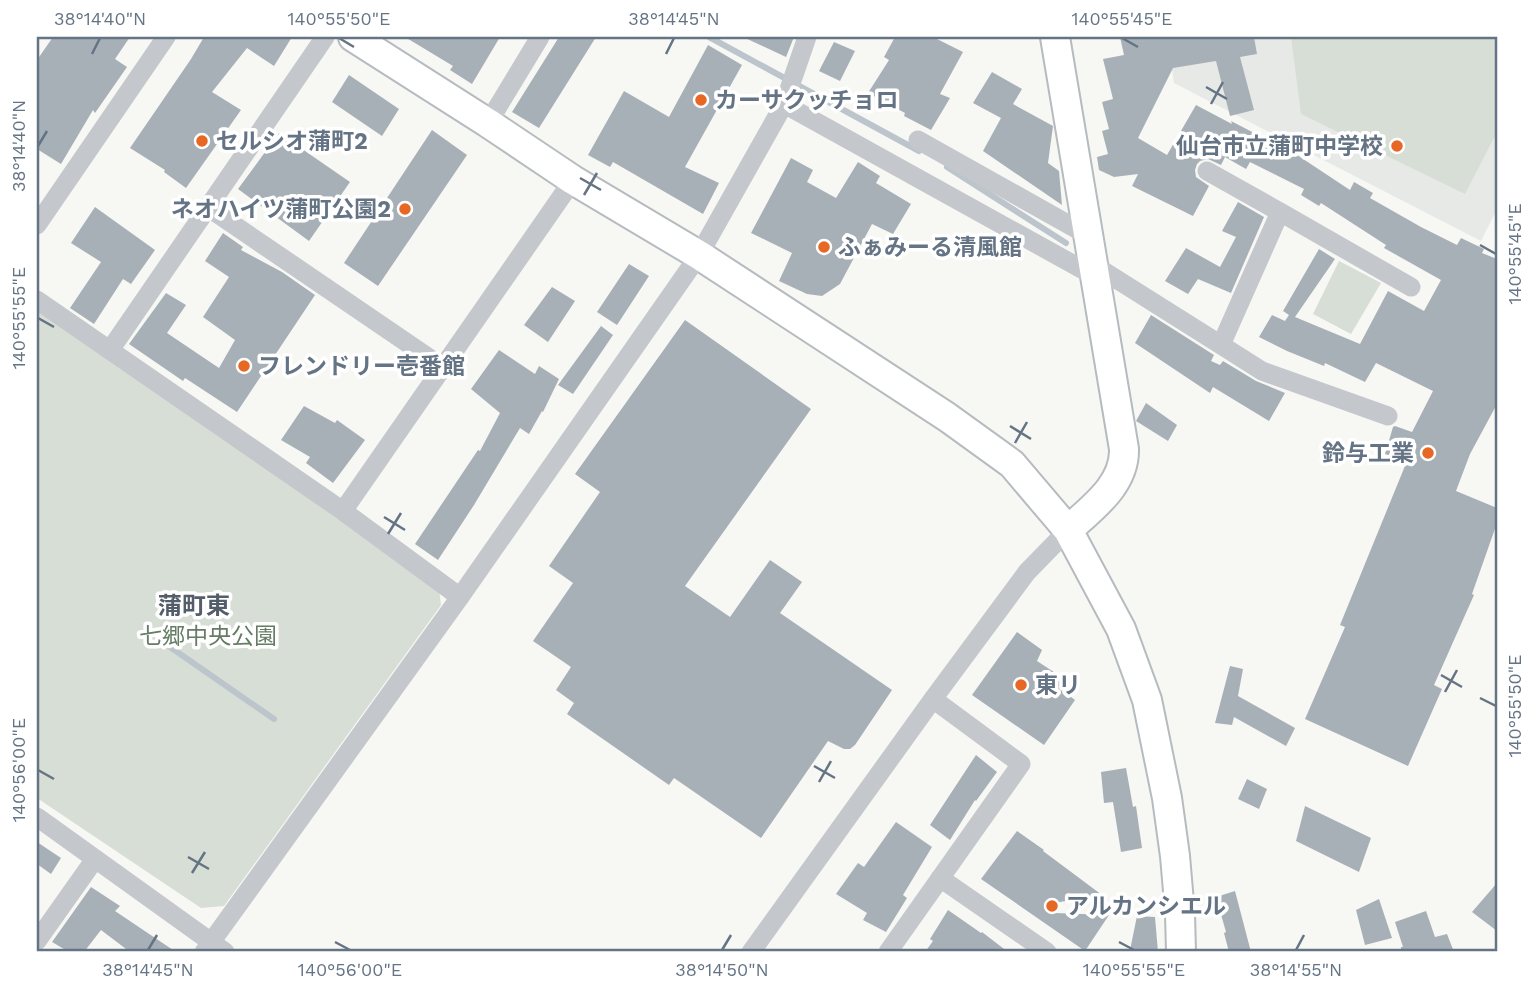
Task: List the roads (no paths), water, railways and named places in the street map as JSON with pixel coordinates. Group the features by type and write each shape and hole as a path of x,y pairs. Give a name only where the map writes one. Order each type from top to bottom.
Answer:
{"street":[{"path":"37,225 166,37"},
{"path":"110,351 325,37"},
{"path":"353,37 573,180 699,255 947,417 1012,464 1068,530 1121,629 1147,700 1167,798 1175,856 1181,952"},
{"path":"488,123 540,37"},
{"path":"37,817 213,949 699,255 784,104 807,37"},
{"path":"751,952 1027,572 1115,483 1122,467 1123,441 1055,37"},
{"path":"784,104 1095,271 1262,371 1388,416"},
{"path":"918,141 1089,236"},
{"path":"1207,171 1411,287"},
{"path":"343,511 573,180"},
{"path":"209,208 444,368"},
{"path":"1222,345 1280,212"},
{"path":"37,300 343,511 460,597"},
{"path":"888,952 1021,764 933,699"},
{"path":"37,941 95,859"},
{"path":"940,878 1047,952"}],"waterway":[{"path":"709,37 919,151"},
{"path":"947,167 1066,243"},
{"path":"160,640 274,719"}],"place":[{"name":"カーサクッチョロ","path":"701,100"},
{"name":"セルシオ蒲町2","path":"202,141"},
{"name":"仙台市立蒲町中学校","path":"1397,146"},
{"name":"ネオハイツ蒲町公園2","path":"405,209"},
{"name":"ふぁみーる清風館","path":"824,247"},
{"name":"フレンドリー壱番館","path":"244,366"},
{"name":"鈴与工業","path":"1428,453"},
{"name":"東リ","path":"1021,685"},
{"name":"アルカンシエル","path":"1052,906"}],"district":[{"name":"蒲町東","path":"194,606"}],"park label":[{"name":"七郷中央公園","path":"208,636"}]}
